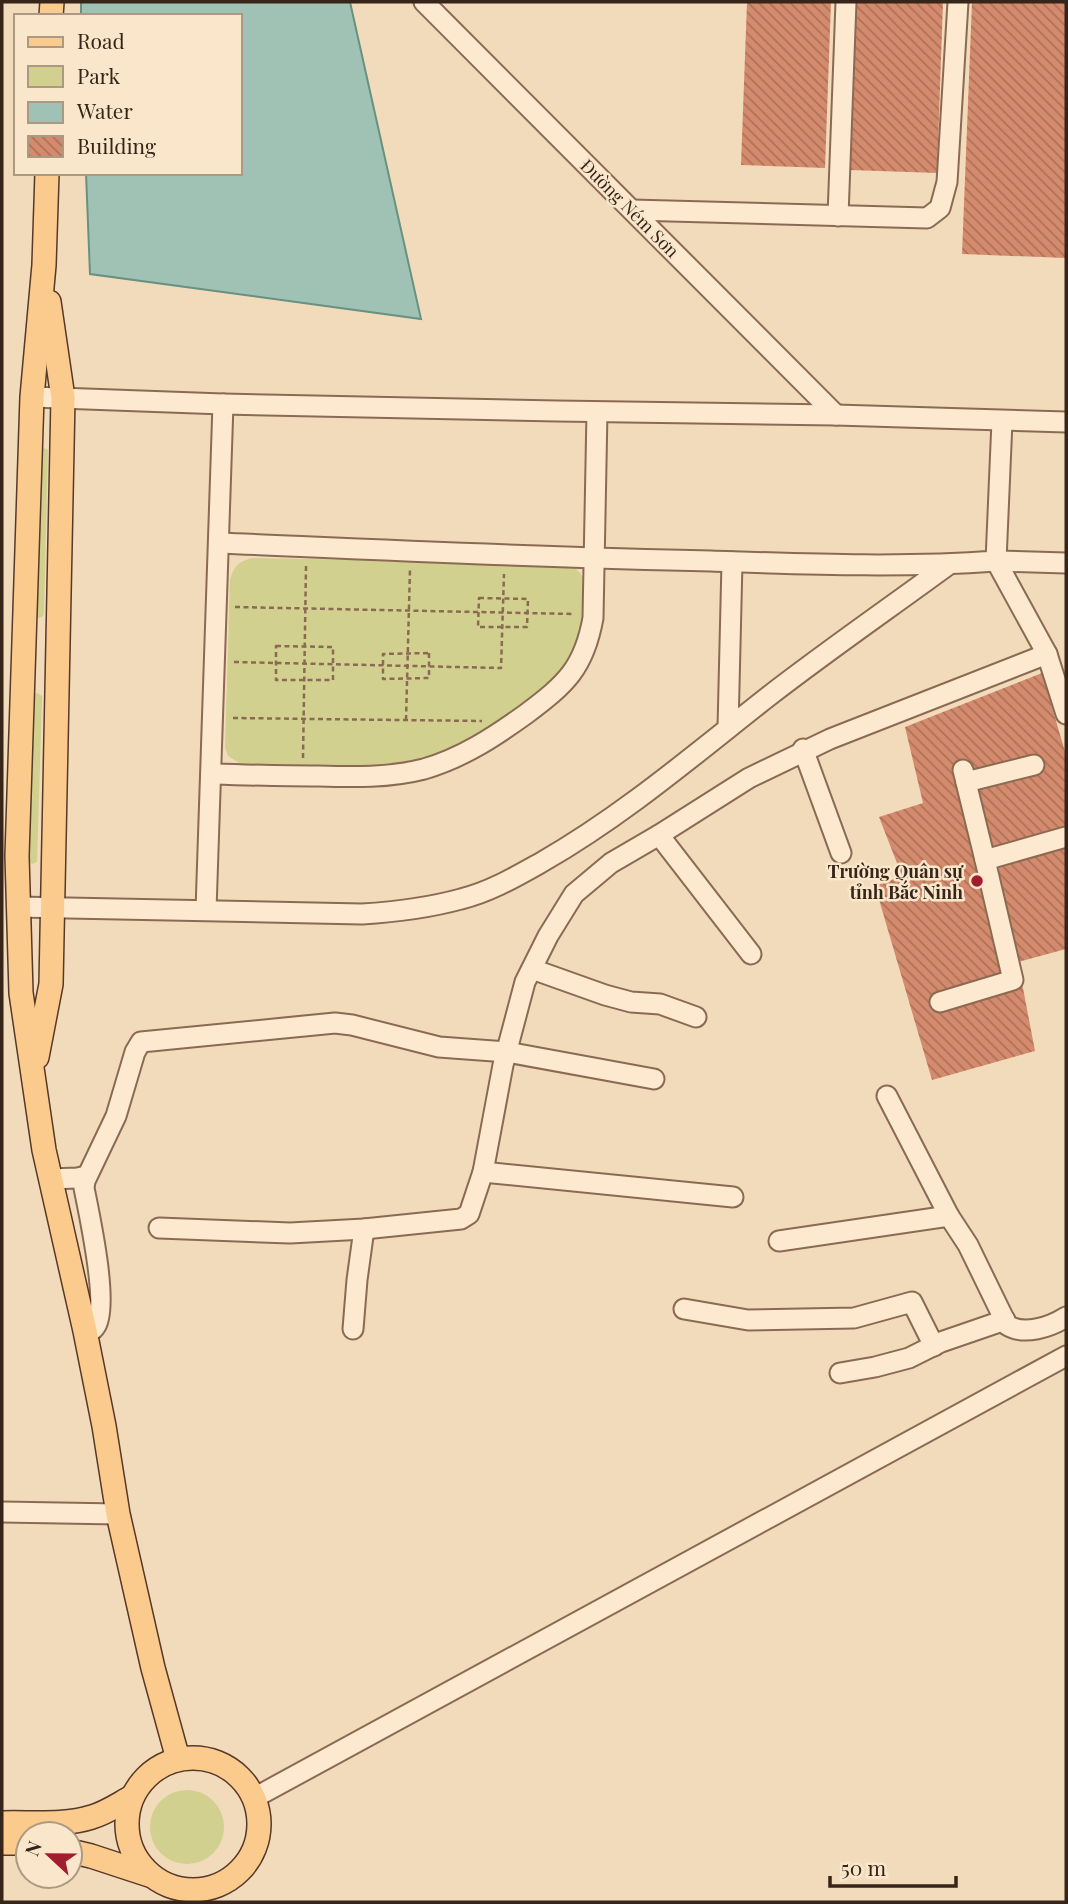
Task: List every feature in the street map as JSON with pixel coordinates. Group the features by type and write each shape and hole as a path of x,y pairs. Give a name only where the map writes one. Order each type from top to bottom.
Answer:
{"main road":[{"path":"47,175 44,265 32,397 17,856 21,993 50,1179 85,1331 118,1514 153,1668 178,1759"},
{"path":"33,1075 51,984 63,398 44,265"},
{"path":"24,649 58,650"},
{"path":"191,1758 217,1762 239,1777 254,1798 259,1825 253,1851 247,1863 227,1881 204,1896 179,1890 149,1875 140,1866 129,1844 126,1821 132,1797 146,1777 167,1763 191,1758"},
{"path":"2,1823 69,1822 84,1819 98,1815 132,1797"},
{"path":"84,1854 149,1875"}],"street":[{"name":"Đường Ném Sơn","path":"424,2 836,415"},
{"path":"838,216 846,2"},
{"path":"632,210 927,218 940,208 947,182 958,2"},
{"path":"32,397 223,404 1066,422"},
{"path":"206,910 223,404"},
{"path":"212,774 357,777 391,775 423,769 485,743 560,686 580,662 593,618 597,412"},
{"path":"1002,421 996,561 1047,654 1066,714"},
{"path":"219,543 732,562 948,565 996,561 1066,564"},
{"path":"728,728 732,562"},
{"path":"18,907 362,914 394,912 462,899 486,891 518,876 578,841 701,752 774,692 948,565"},
{"path":"159,1228 290,1233 461,1219 469,1214 483,1172 507,1052 525,982 548,936 574,894 611,863 749,778 830,739 1047,654"},
{"path":"803,749 841,853"},
{"path":"940,1002 1013,980 964,776 1034,765"},
{"path":"660,835 751,954"},
{"path":"985,860 1066,837"},
{"path":"532,969 605,995 631,1002 660,1004 696,1017"},
{"path":"85,1331 91,1331 96,1326 101,1303 84,1188 87,1175 116,1115 135,1052 141,1042 335,1023 439,1047 507,1052 654,1079"},
{"path":"887,1096 949,1216 968,1245 1007,1325 1025,1331 1052,1324 1066,1317"},
{"path":"483,1172 733,1197"},
{"path":"50,1179 87,1175"},
{"path":"779,1241 949,1216"},
{"path":"353,1329 364,1229"},
{"path":"684,1309 748,1320 853,1318 912,1302 934,1346"},
{"path":"840,1373 909,1358 1005,1320"},
{"path":"254,1798 1066,1356"},
{"path":"2,1512 118,1514"}],"path":[{"path":"303,762 306,563"},
{"path":"406,720 410,565"},
{"path":"234,662 501,668 504,568"},
{"path":"479,598 528,599 527,627 478,627 479,612 479,598"},
{"path":"235,607 581,614"},
{"path":"276,646 333,647 333,680 276,680 276,663 276,646"},
{"path":"429,653 429,678 383,679 383,666 383,654 429,653"},
{"path":"233,718 491,721"}],"green space":[{"path":"41,447 48,450 44,612 39,618 36,617"},
{"path":"252,558 565,564 578,571 584,581 585,607 581,636 571,658 544,685 480,734 435,756 398,765 354,769 244,766 228,756 225,747 230,580 237,565"},
{"path":"34,694 42,696 42,700 37,862 32,864 29,854"},
{"path":"187,1790 208,1796 218,1806 224,1827 218,1848 208,1858 187,1864 166,1858 156,1848 150,1827 156,1806 166,1796"}],"water":[{"path":"81,2 350,2 421,319 90,274 86,175 242,175 242,14 81,14"}],"building":[{"path":"747,2 831,2 825,168 741,165"},
{"path":"856,2 943,2 937,173 850,170"},
{"path":"972,2 1066,2 1066,258 962,254"},
{"name":"Trường Quân sự tỉnh Bắc Ninh","path":"1042,673 1066,755 1066,949 1018,962 1035,1051 932,1080 875,886 902,876 879,817 923,803 905,727"}],"place":[{"name":"Trường Quân sự tỉnh Bắc Ninh","path":"977,881"}]}
